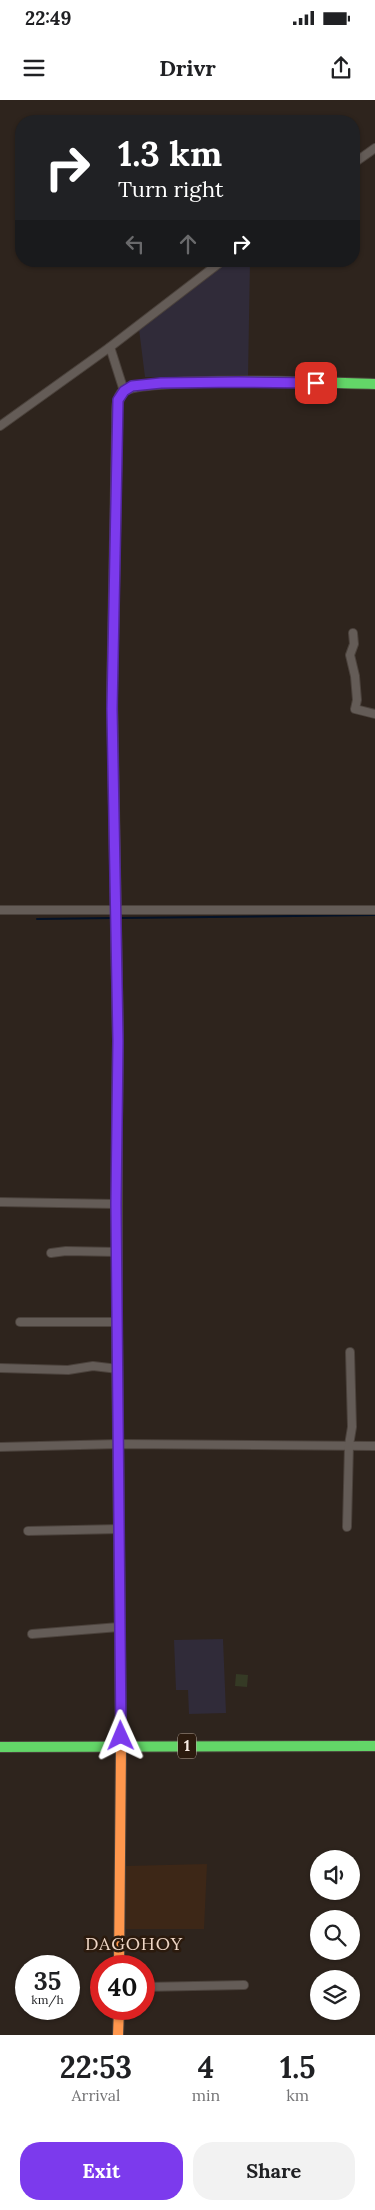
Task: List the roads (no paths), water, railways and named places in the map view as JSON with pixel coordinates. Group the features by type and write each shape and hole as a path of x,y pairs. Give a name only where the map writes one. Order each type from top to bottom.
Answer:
{"main road":[{"path":"119,1955 121,1746 116,1204 118,1041 112,768 118,400 124,391 132,386 161,383 375,384"},
{"name":"1","path":"0,1747 375,1746"},
{"path":"118,2035 119,2020"}],"street":[{"path":"360,159 375,148"},
{"path":"0,426 110,347 214,267"},
{"path":"110,347 124,391"},
{"path":"353,633 354,644 350,655 355,676 356,709 375,714"},
{"path":"0,910 375,910"},
{"path":"0,1202 116,1204"},
{"path":"51,1253 81,1251 117,1252"},
{"path":"20,1322 118,1322"},
{"path":"347,1527 349,1445 352,1427 350,1352"},
{"path":"0,1368 68,1370 93,1366 118,1369"},
{"path":"0,1447 119,1444 375,1446"},
{"path":"28,1531 119,1529"},
{"path":"32,1634 119,1627"},
{"path":"155,1987 244,1985"}],"waterway":[{"path":"120,918 375,915"},
{"path":"37,919 112,918"}],"district":[{"name":"DAGOHOY","path":"134,1944"}]}
